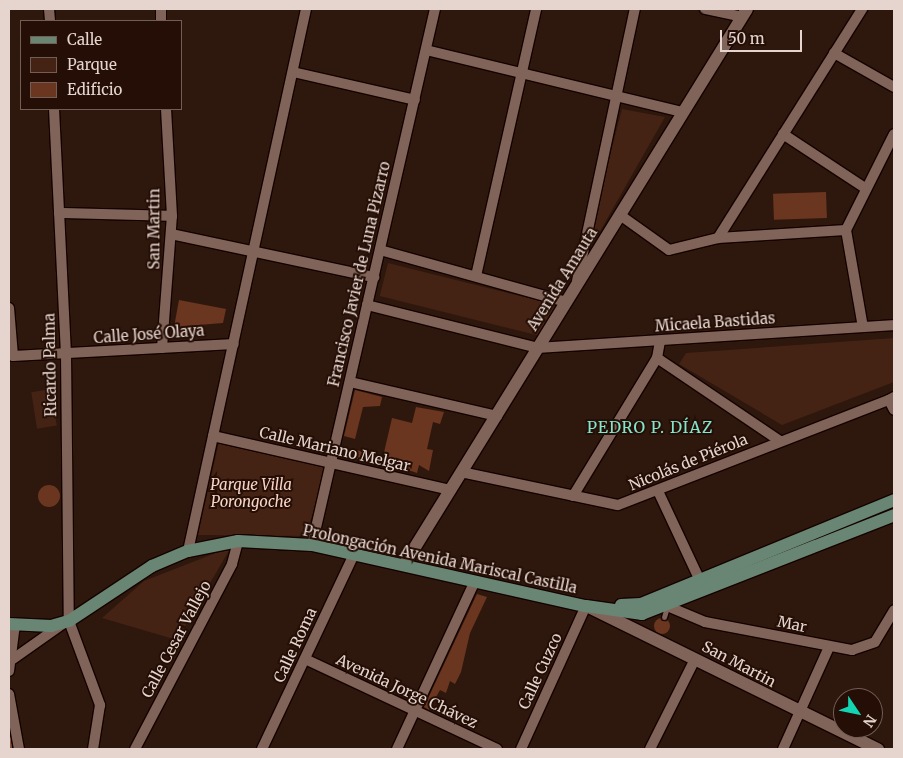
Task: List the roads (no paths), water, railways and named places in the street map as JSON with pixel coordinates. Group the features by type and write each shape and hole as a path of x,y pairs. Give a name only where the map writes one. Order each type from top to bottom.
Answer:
{"main road":[{"name":"Prolongación Avenida Mariscal Castilla","path":"586,606 641,604 699,577 894,500"},
{"name":"Prolongación Avenida Mariscal Castilla","path":"67,622 152,566 188,551 238,541 312,545 586,606 642,614 665,611 705,591 894,515"},
{"path":"12,624 67,622"}],"street":[{"path":"188,551 294,72 306,9"},
{"name":"Francisco Javier de Luna Pizarro","path":"312,545 435,9"},
{"path":"476,276 536,9"},
{"path":"575,287 635,9"},
{"path":"705,9 744,13"},
{"path":"718,238 862,9"},
{"name":"Avenida Amauta","path":"404,565 744,13"},
{"path":"426,50 683,112"},
{"path":"834,53 894,86"},
{"path":"294,72 415,100"},
{"name":"Ricardo Palma","path":"54,110 66,355 67,622 100,705 93,749"},
{"name":"San Martin","path":"162,348 172,216 166,110"},
{"path":"783,134 865,188"},
{"path":"863,327 846,230 865,188 894,134"},
{"path":"60,213 172,216"},
{"path":"620,215 669,250 718,238 846,230"},
{"path":"171,234 374,277"},
{"path":"380,250 566,302"},
{"name":"Micaela Bastidas","path":"367,305 538,348 894,325"},
{"name":"Calle José Olaya","path":"9,308 13,356 66,355 234,344"},
{"path":"574,496 657,358 660,340"},
{"path":"657,358 780,441"},
{"path":"350,382 496,416"},
{"path":"892,399 894,410"},
{"name":"Nicolás de Piérola","path":"461,472 618,505 892,399"},
{"name":"Calle Mariano Melgar","path":"213,436 451,490"},
{"path":"658,491 705,591"},
{"name":"Calle Cesar Vallejo","path":"135,749 232,564 238,541"},
{"name":"Calle Roma","path":"262,749 354,554"},
{"path":"397,749 476,581"},
{"name":"San Martin","path":"586,606 658,636 695,659 799,714 878,749"},
{"name":"Calle Cuzco","path":"521,749 586,606"},
{"name":"Mar","path":"665,611 705,622 829,647 869,646 894,610"},
{"path":"13,659 67,622"},
{"path":"9,671 13,659 12,624"},
{"path":"783,749 829,647"},
{"name":"Avenida Jorge Chávez","path":"305,659 496,749"},
{"path":"650,749 695,659"},
{"path":"9,694 20,749"}],"waterway":[{"path":"9,737 10,749"}],"district":[{"name":"PEDRO P. DÍAZ","path":"650,427"}],"park label":[{"name":"Parque Villa Porongoche","path":"251,492"}]}
